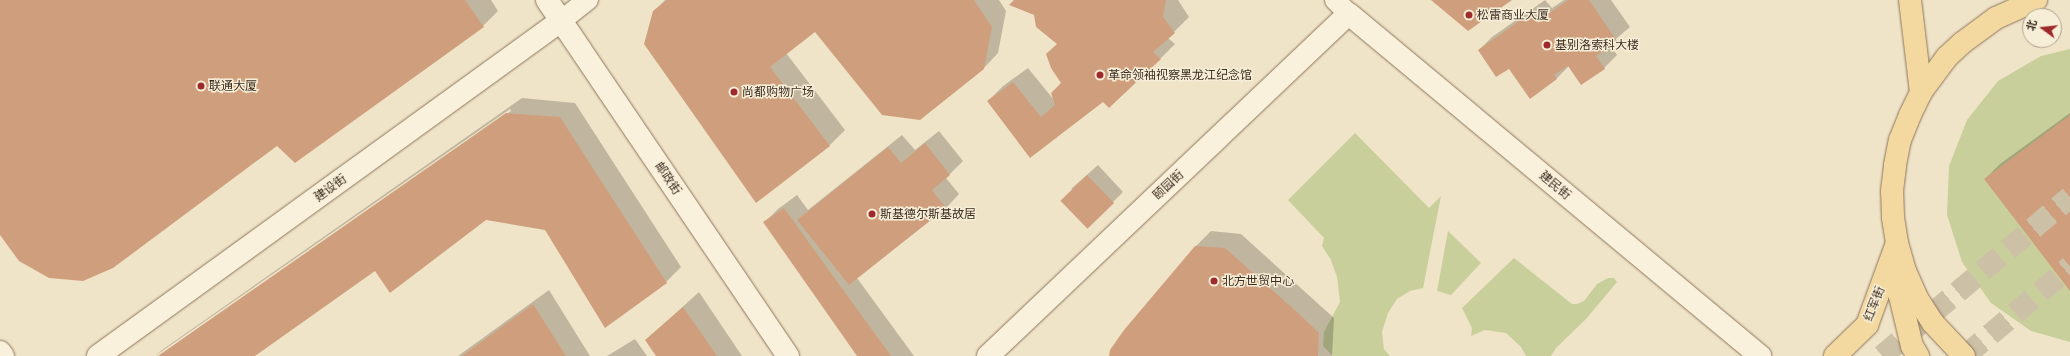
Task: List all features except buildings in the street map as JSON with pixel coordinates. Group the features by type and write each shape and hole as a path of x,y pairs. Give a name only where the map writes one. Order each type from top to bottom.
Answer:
{"main road":[{"path":"1910,0 1921,92"},
{"path":"1918,356 1912,346 1900,296 1892,191 1900,140 1921,92 1947,57 1962,42 1996,18 2033,0"},
{"path":"1897,243 1905,271 1917,298 1933,323 1964,356"},
{"name":"红军街","path":"1835,356 1867,324 1897,243"}],"street":[{"name":"邮政街","path":"547,0 562,20 788,356"},
{"path":"562,20 588,0"},
{"name":"颐园街","path":"988,356 1342,7"},
{"name":"建民街","path":"1342,7 1760,356"},
{"name":"建设街","path":"98,356 562,20"},
{"path":"0,352 3,356"}],"green space":[{"path":"2070,49 2070,342 2031,331 1991,303 1962,262 1947,215 1949,166 1967,120 1998,81 2041,56"},
{"path":"1355,133 1429,208 1441,196 1423,288 1410,291 1397,299 1388,313 1382,332 1384,349 1390,356 1333,356 1323,346 1324,332 1340,302 1337,277 1331,260 1322,246 1324,238 1288,200"},
{"path":"1448,231 1481,263 1451,295 1437,291"},
{"path":"1514,258 1572,304 1577,304 1584,301 1597,284 1608,278 1614,278 1617,282 1586,319 1556,348 1551,356 1526,356 1521,347 1506,333 1485,330 1471,336 1472,328 1462,308"}],"tunnel":[{"path":"1882,356 2070,197"},
{"path":"1965,356 2070,267"}],"place":[{"name":"松雷商业大厦","path":"1469,15"},
{"name":"基别洛索科大楼","path":"1547,45"},
{"name":"革命领袖视察黑龙江纪念馆","path":"1100,75"},
{"name":"联通大厦","path":"201,86"},
{"name":"尚都购物广场","path":"734,92"},
{"name":"斯基德尔斯基故居","path":"872,214"},
{"name":"北方世贸中心","path":"1214,281"}]}
